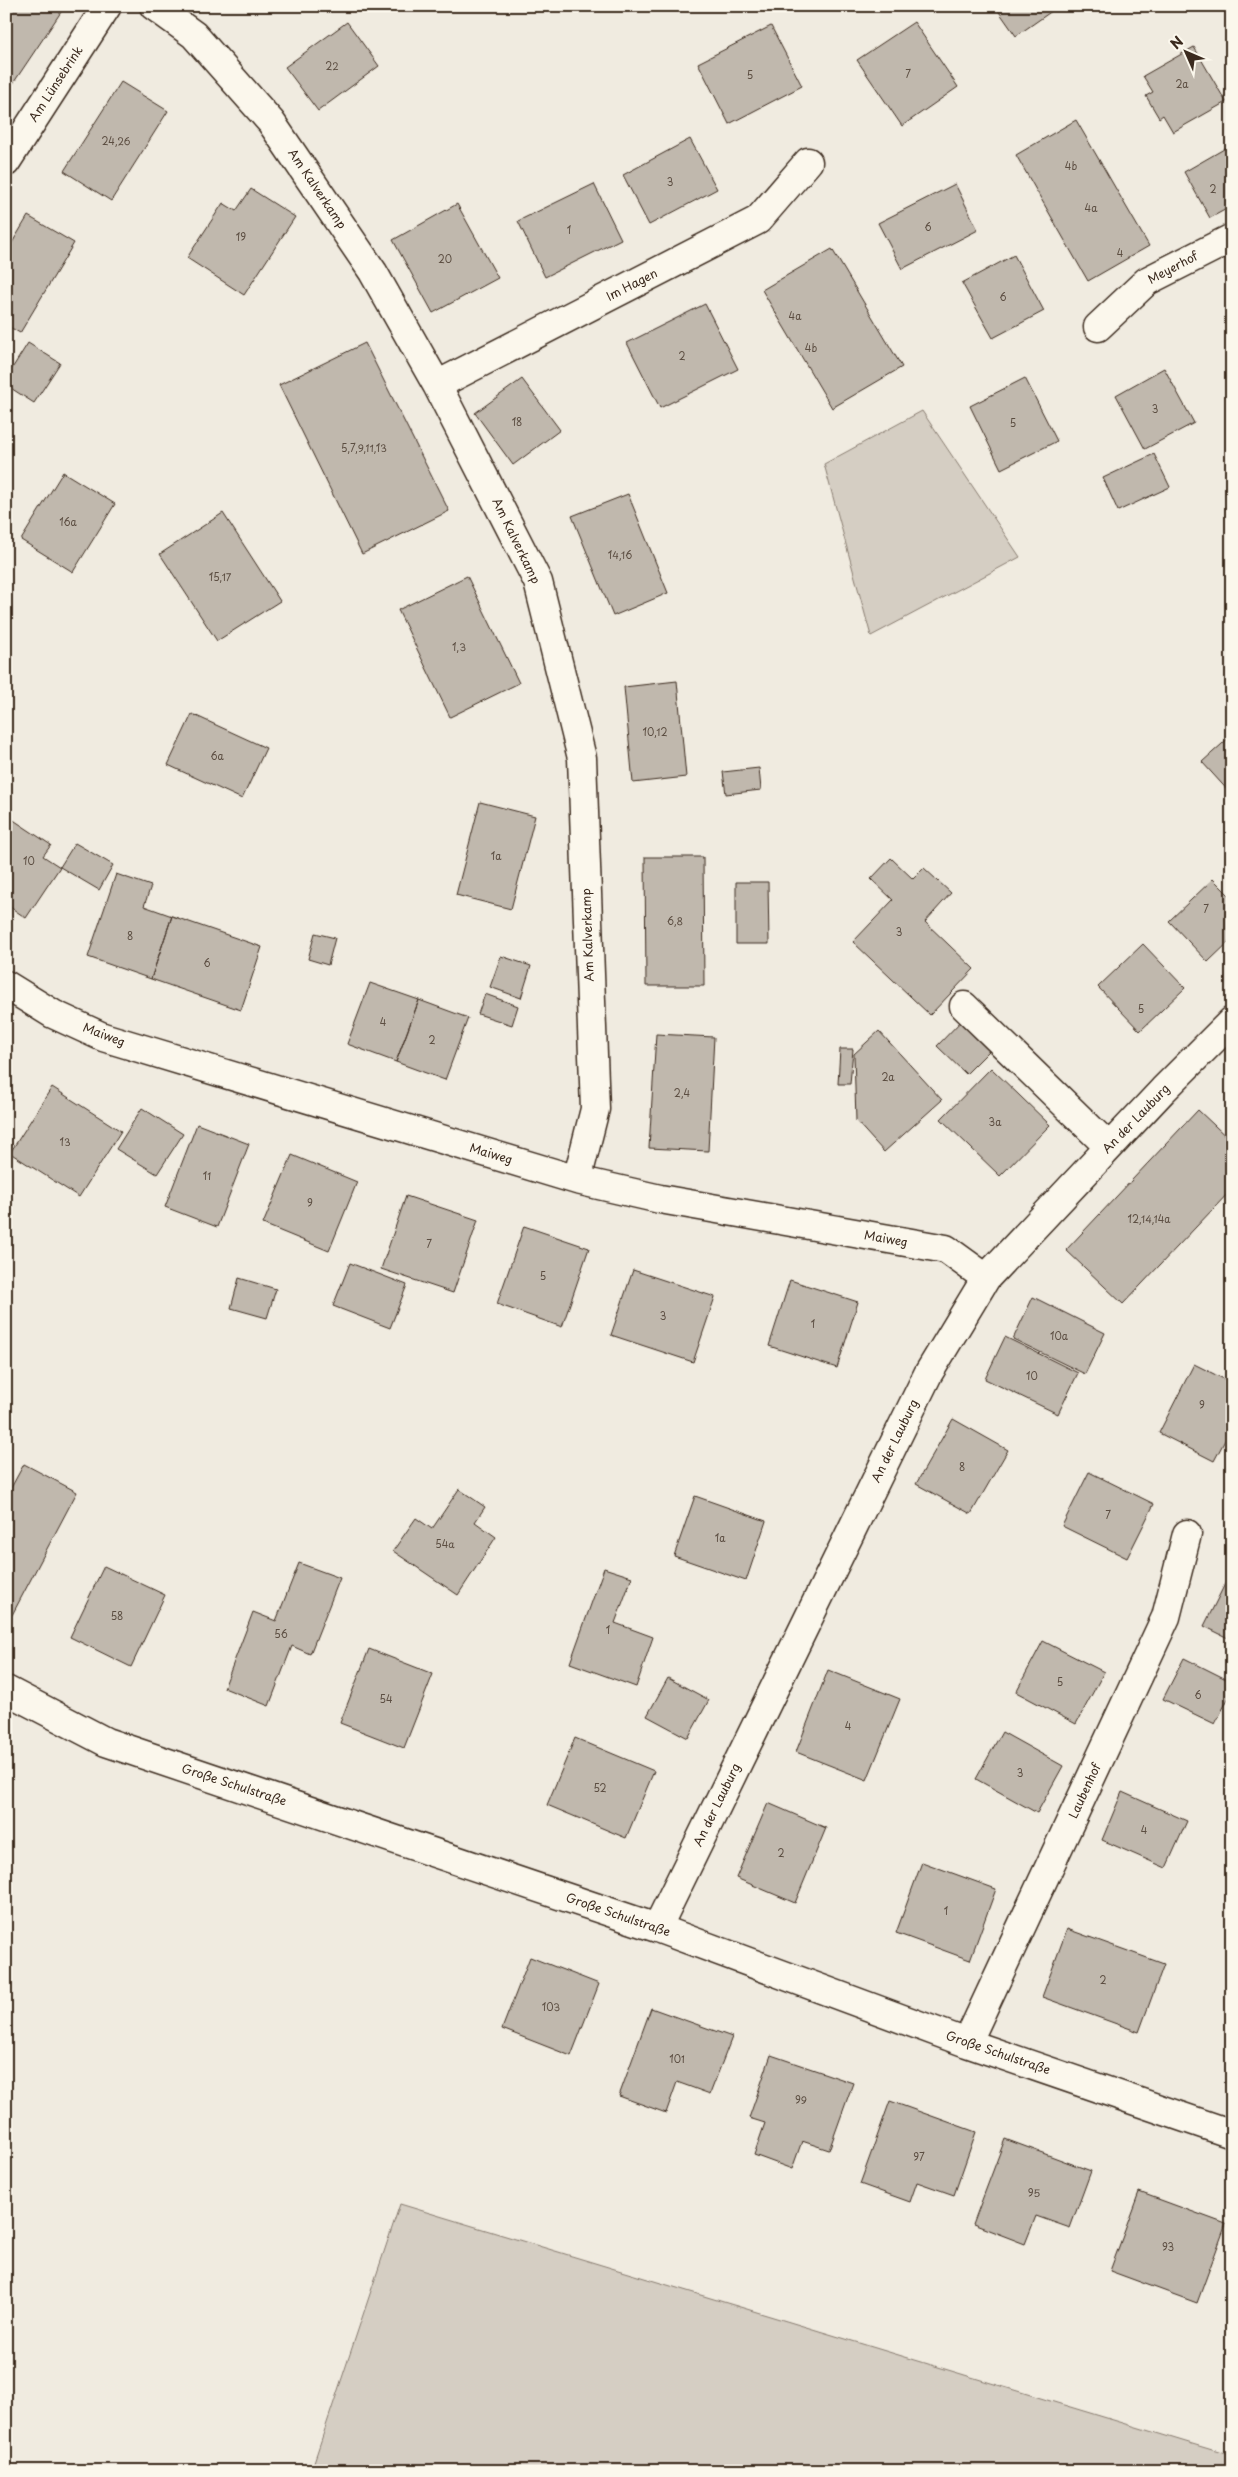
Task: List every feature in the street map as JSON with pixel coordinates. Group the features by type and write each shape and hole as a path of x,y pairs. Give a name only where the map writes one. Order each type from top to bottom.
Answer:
{"street":[{"name":"Am Lünsebrink","path":"6,162 106,6"},
{"name":"Am Kalverkamp","path":"154,6 194,35 271,122 373,272 437,384 538,582 582,758 595,1109 577,1180"},
{"name":"Im Hagen","path":"437,384 758,220 808,162"},
{"name":"Meyerhof","path":"1098,327 1147,281 1232,238"},
{"name":"Maiweg","path":"6,985 53,1014 103,1037 577,1180 660,1200 946,1249 986,1278"},
{"path":"964,1006 1108,1147"},
{"name":"An der Lauburg","path":"657,1928 928,1374 986,1278 1108,1147 1232,1021"},
{"name":"Laubenhof","path":"967,2043 1166,1617 1187,1534"},
{"name":"Große Schulstraße","path":"6,1690 106,1742 657,1928 967,2043 1232,2134"}],"shaded area":[{"path":"922,411 1020,557 871,636 824,464"},
{"path":"400,2204 1232,2456 1232,2471 311,2471"}],"building":[{"path":"6,6 65,6 6,94"},
{"path":"995,6 1059,6 1016,36"},
{"path":"347,22 379,66 318,111 285,67"},
{"path":"914,22 958,87 902,126 857,60"},
{"path":"771,26 802,86 729,124 698,63"},
{"path":"1194,47 1226,102 1173,132 1163,115 1159,118 1146,96 1153,92 1143,76"},
{"path":"121,82 168,111 111,201 64,171"},
{"path":"1076,120 1149,246 1088,281 1016,155"},
{"path":"690,139 717,189 649,225 623,175"},
{"path":"1231,145 1232,206 1210,218 1184,172"},
{"path":"594,184 621,239 545,277 518,221"},
{"path":"955,184 978,230 902,269 878,223"},
{"path":"251,189 295,217 244,295 187,258 223,203 236,211"},
{"path":"457,204 498,278 433,313 393,240"},
{"path":"28,216 74,243 20,333 6,325 6,253"},
{"path":"832,249 902,367 832,408 762,290"},
{"path":"1014,255 1044,311 993,338 962,283"},
{"path":"705,304 738,369 660,408 627,343"},
{"path":"28,343 60,363 34,403 6,385 6,378"},
{"path":"365,343 449,511 362,554 279,385"},
{"path":"1164,368 1194,423 1145,449 1116,395"},
{"path":"1025,378 1057,441 1001,469 970,406"},
{"path":"522,379 560,430 513,465 475,413"},
{"path":"1154,454 1170,487 1118,511 1103,478"},
{"path":"63,472 115,504 73,572 21,540"},
{"path":"628,494 668,593 613,616 572,516"},
{"path":"223,513 280,601 217,641 160,554"},
{"path":"467,576 519,683 450,717 398,610"},
{"path":"677,681 686,777 633,783 624,687"},
{"path":"192,714 266,748 242,799 168,765"},
{"path":"1232,735 1232,795 1202,762"},
{"path":"759,768 761,790 726,794 723,772"},
{"path":"480,802 535,816 511,909 456,895"},
{"path":"6,815 51,845 43,856 60,867 26,918 10,907 6,912"},
{"path":"75,843 113,865 99,890 60,867"},
{"path":"645,857 703,857 704,986 646,986"},
{"path":"891,858 913,879 924,868 951,893 925,922 974,969 930,1015 853,942 893,900 871,879"},
{"path":"116,874 151,886 144,906 172,916 151,979 88,957"},
{"path":"1213,879 1232,898 1232,939 1208,962 1169,921"},
{"path":"736,882 768,882 769,944 736,944"},
{"path":"172,916 262,947 241,1010 151,979"},
{"path":"315,933 335,938 328,965 308,959"},
{"path":"1143,944 1185,988 1140,1031 1098,987"},
{"path":"501,956 531,966 521,998 490,987"},
{"path":"370,983 419,1000 396,1062 347,1044"},
{"path":"485,994 518,1006 512,1025 478,1014"},
{"path":"419,1000 468,1018 445,1080 396,1062"},
{"path":"964,1018 993,1047 966,1074 937,1046"},
{"path":"879,1031 942,1100 884,1152 856,1121 854,1054"},
{"path":"656,1034 714,1037 708,1151 649,1148"},
{"path":"840,1049 853,1049 850,1084 838,1084"},
{"path":"991,1068 1050,1125 1000,1176 941,1119"},
{"path":"52,1087 121,1131 79,1197 10,1153"},
{"path":"142,1108 183,1134 157,1174 116,1149"},
{"path":"1198,1110 1232,1142 1232,1189 1123,1304 1066,1250"},
{"path":"197,1124 249,1144 217,1227 165,1207"},
{"path":"292,1155 357,1182 329,1251 263,1224"},
{"path":"406,1196 478,1220 453,1293 381,1269"},
{"path":"524,1226 589,1248 562,1327 497,1304"},
{"path":"350,1263 407,1285 390,1328 333,1306"},
{"path":"633,1270 715,1297 693,1362 611,1335"},
{"path":"239,1278 276,1289 267,1318 231,1308"},
{"path":"790,1280 858,1302 837,1368 769,1346"},
{"path":"1033,1297 1105,1333 1085,1374 1013,1339"},
{"path":"1005,1337 1078,1373 1058,1414 985,1379"},
{"path":"1194,1364 1232,1383 1232,1427 1214,1461 1159,1433"},
{"path":"953,1419 1008,1450 971,1514 916,1484"},
{"path":"24,1464 77,1492 12,1615 6,1611 6,1497"},
{"path":"1089,1472 1154,1504 1127,1558 1062,1526"},
{"path":"459,1489 485,1507 475,1522 496,1537 458,1595 393,1551 416,1518 432,1529"},
{"path":"695,1496 766,1521 746,1581 674,1556"},
{"path":"299,1563 340,1578 310,1654 292,1646 269,1706 224,1688 253,1612 276,1621"},
{"path":"104,1566 165,1595 131,1667 70,1637"},
{"path":"604,1568 632,1577 615,1623 653,1637 636,1687 570,1663"},
{"path":"1229,1576 1232,1577 1232,1640 1204,1626"},
{"path":"1043,1641 1104,1672 1076,1724 1016,1692"},
{"path":"369,1649 433,1674 404,1748 340,1723"},
{"path":"1184,1658 1232,1682 1232,1691 1215,1724 1163,1699"},
{"path":"828,1670 900,1699 867,1780 796,1752"},
{"path":"668,1678 709,1700 688,1738 647,1716"},
{"path":"1002,1732 1063,1766 1037,1813 976,1779"},
{"path":"575,1738 654,1771 626,1838 547,1805"},
{"path":"1122,1792 1187,1821 1166,1868 1102,1840"},
{"path":"768,1803 826,1828 795,1903 736,1878"},
{"path":"922,1862 996,1889 970,1960 896,1933"},
{"path":"1067,1929 1164,1964 1139,2032 1042,1997"},
{"path":"530,1957 599,1984 571,2056 502,2029"},
{"path":"651,2008 732,2037 710,2094 677,2082 666,2113 619,2096"},
{"path":"771,2055 853,2083 829,2150 802,2141 792,2169 754,2155 765,2123 749,2118"},
{"path":"890,2101 976,2132 954,2195 917,2182 910,2202 860,2184"},
{"path":"1005,2139 1091,2171 1070,2228 1036,2216 1025,2244 973,2224"},
{"path":"1139,2192 1226,2224 1197,2303 1110,2271"}]}
